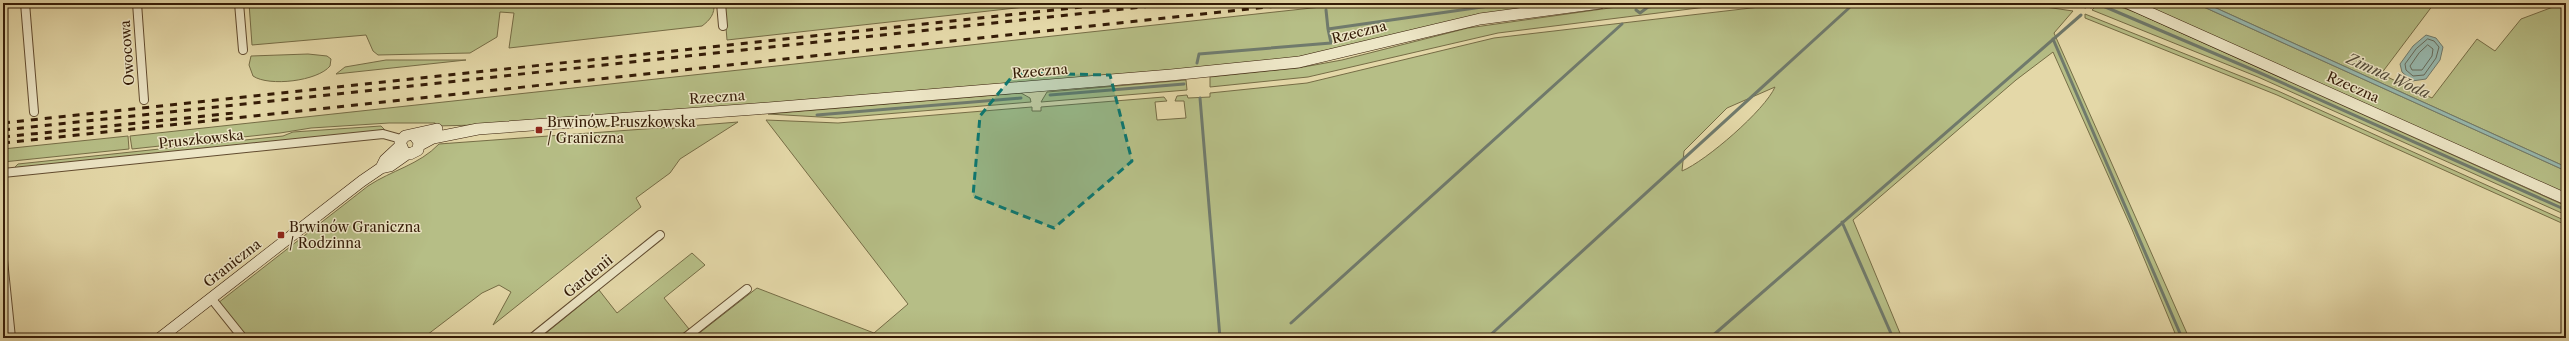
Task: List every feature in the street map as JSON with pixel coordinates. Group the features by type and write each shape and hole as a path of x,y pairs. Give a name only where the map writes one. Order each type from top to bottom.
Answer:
{"street":[{"path":"25,3 34,112"},
{"name":"Owocowa","path":"137,3 144,100"},
{"path":"239,3 243,50"},
{"path":"721,3 723,26"},
{"name":"Rzeczna","path":"420,145 433,138 478,129 1133,78 1299,62 1480,19 1600,3"},
{"name":"Rzeczna","path":"2128,3 2566,199"},
{"name":"Rzeczna","path":"403,146 408,135 414,135 446,127 478,129"},
{"name":"Pruszkowska","path":"3,173 383,134 403,146"},
{"path":"414,135 418,139 420,145"},
{"name":"Graniczna","path":"160,338 381,168 385,160 403,146 416,152 420,145"},
{"name":"Gardenii","path":"532,338 660,235"},
{"path":"3,260 11,338"},
{"path":"685,338 747,289"},
{"path":"211,298 243,338"}],"highlighted area":[{"path":"1015,73 1110,75 1132,161 1054,228 973,196 980,116"}],"green space":[{"path":"249,3 714,3 714,10 702,26 509,48 514,13 500,12 497,37 470,53 378,55 373,51 366,35 252,45"},
{"path":"724,3 1061,3 727,40"},
{"path":"1358,3 1562,3 1293,58 1208,67 772,104 477,125 436,126 435,123 389,123 311,128 280,133 132,149 130,136"},
{"path":"1645,3 1738,3 1498,33 1308,77 1210,87 1210,77 1298,68 1342,60 1468,28"},
{"path":"1794,3 1875,3 1875,7 1883,7 1882,3 2018,3 2073,11 2054,33 2189,338 2177,338 2131,227 2053,52 2016,80 1853,220 1902,338 693,338 757,288 874,333 908,304 766,120 838,123 1032,107 1032,111 1041,111 1041,107 1164,97 1167,101 1155,102 1157,120 1186,118 1184,101 1175,101 1177,96 1187,95 1188,98 1210,97 1210,93 1307,83 1494,38","holes":["1775,87 1769,97 1748,121 1734,134 1705,157 1682,171 1684,151 1727,108"]},
{"path":"2063,3 2091,3 2086,8"},
{"path":"2099,3 2110,3 2137,13 2566,206 2566,215 2258,77 2092,10"},
{"path":"2139,3 2195,3 2566,171 2566,194"},
{"path":"2205,3 2430,3 2433,5 2381,74 2432,98 2477,39 2495,51 2521,19 2553,7 2556,3 2566,3 2566,167"},
{"path":"2085,14 2278,91 2566,221 2566,225 2277,95 2085,18"},
{"path":"308,54 327,56 331,59 330,66 324,71 305,79 281,82 260,79 253,76 249,65 251,56"},
{"path":"386,60 466,60 336,74 345,67"},
{"path":"1186,80 1187,90 1041,102 1047,92"},
{"path":"1021,93 1030,98 1031,102 837,118 768,114"},
{"path":"660,122 588,128 588,127"},
{"path":"738,122 680,159 670,173 636,198 641,207 493,325 511,292 499,285 482,293 423,338 247,338 218,303 368,186 423,157 439,144 672,127 672,129 676,127"},
{"path":"381,126 385,130 14,168 18,164 283,136 293,132"},
{"path":"128,136 129,149 3,162 3,149"},
{"path":"692,253 705,265 664,298 689,329 677,338 622,338 618,334 613,338 540,338 599,290 617,313"}],"water":[{"path":"2195,3 2205,3 2566,167 2566,171"},
{"path":"2426,35 2436,38 2443,47 2440,60 2426,79 2412,81 2402,72 2400,64 2413,46"}],"waterway":[{"path":"1197,63 1199,54 1331,43 1328,29 1510,3"},
{"path":"1636,10 1640,13 1648,7 1679,3"},
{"path":"2091,7 2095,3"},
{"path":"2096,3 2258,72 2566,210"},
{"path":"1487,338 1849,8"},
{"path":"1326,10 1328,29"},
{"path":"1710,338 2081,15"},
{"path":"1291,323 1622,24"},
{"path":"2053,39 2182,338"},
{"path":"1050,95 1184,84"},
{"path":"817,115 1021,98"},
{"path":"1200,98 1220,338"},
{"path":"1842,222 1893,338"}],"railway":[{"path":"3,123 1119,3"},
{"path":"3,130 1179,3"},
{"path":"3,143 1305,3"},
{"path":"3,137 234,113"}],"place":[{"name":"Brwinów Pruszkowska / Graniczna","path":"539,130"},
{"name":"Brwinów Graniczna / Rodzinna","path":"281,235"}],"water label":[{"name":"Zimna Woda","path":"2388,76"}]}
